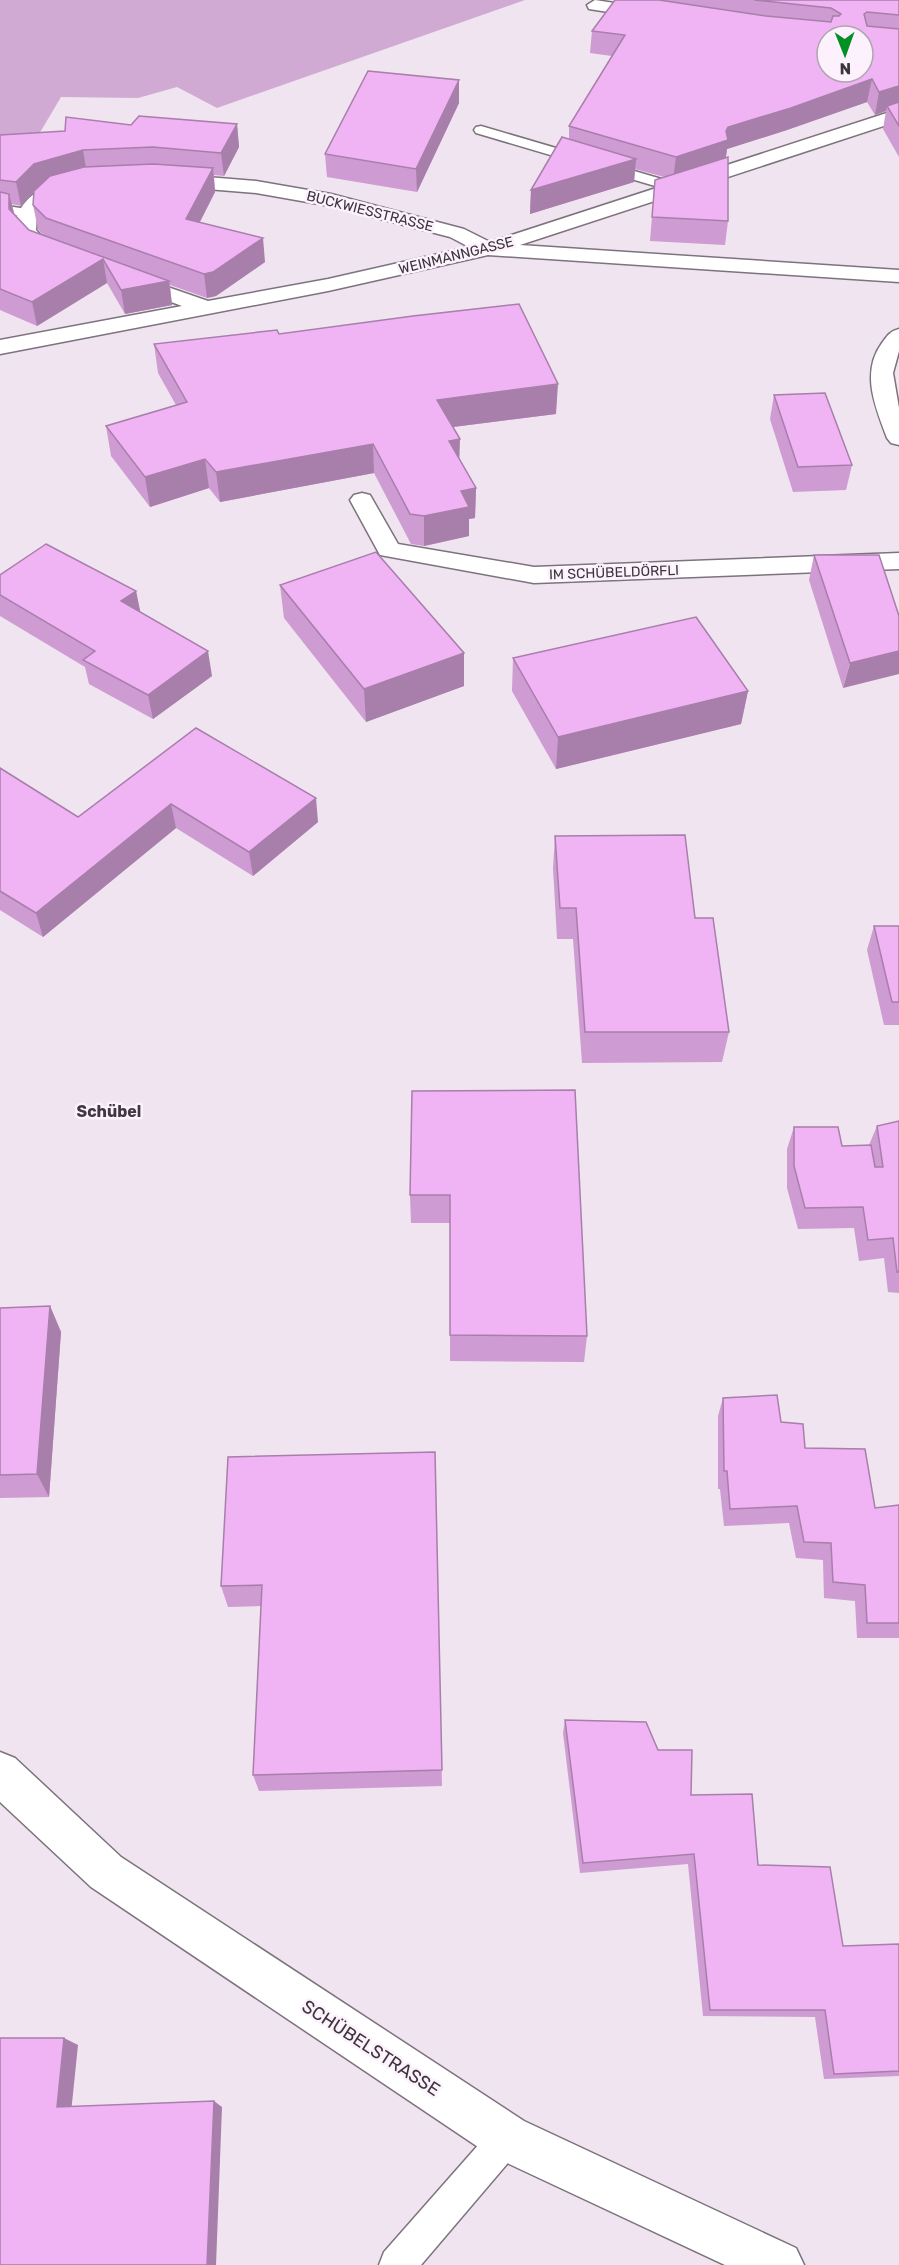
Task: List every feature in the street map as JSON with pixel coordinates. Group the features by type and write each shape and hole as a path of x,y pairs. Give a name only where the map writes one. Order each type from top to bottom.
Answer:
{"street":[{"path":"595,5 674,17"},
{"name":"WEINMANNGASSE","path":"0,347 328,285 488,249 899,115"},
{"name":"BUCKWIESSTRASSE","path":"156,179 256,187 331,200 457,233 488,249 899,276"},
{"path":"75,260 42,248 26,231 27,213 46,194 87,182"},
{"path":"108,272 207,308"},
{"path":"899,335 885,355 882,386 882,394 899,438"},
{"name":"IM SCHÜBELDÖRFLI","path":"362,500 389,550 534,575 899,561"},
{"name":"SCHÜBELSTRASSE","path":"0,1773 106,1872 507,2138 779,2265"}],"lane":[{"path":"481,130 677,188"},
{"path":"0,209 27,213"},
{"path":"397,2265 507,2138"}],"shaded area":[{"path":"0,0 525,0 217,108 177,87 138,98 61,97 32,146 0,148"}],"building":[{"path":"615,0 659,0 766,16 831,22 833,16 841,14 831,8 754,0 899,0 899,15 867,12 864,14 866,24 815,24 815,84 858,84 728,127 726,131 728,140 676,157 569,126 625,35 592,31"},
{"path":"875,27 899,29 899,86 879,92 875,84"},
{"path":"368,71 459,80 416,169 325,154"},
{"path":"899,102 899,126 887,106"},
{"path":"139,116 237,124 221,153 153,147 83,150 34,164 16,182 0,180 0,135 65,131 66,117 131,125"},
{"path":"562,137 636,159 531,190"},
{"path":"728,157 728,221 652,217 655,180"},
{"path":"153,164 213,168 186,219 263,238 213,272 204,274 46,218 33,205 34,191 50,176 84,167"},
{"path":"0,192 9,194 9,209 29,230 169,281 121,290 103,259 32,302 0,289"},
{"path":"519,304 558,384 437,400 460,439 449,441 476,488 461,491 469,507 424,516 410,514 373,444 216,472 205,459 145,477 106,426 187,402 154,344 277,330 279,334"},
{"path":"825,393 852,465 798,467 774,395"},
{"path":"46,544 136,591 121,601 208,651 148,695 83,660 95,651 0,595 0,575"},
{"path":"376,552 464,653 364,689 280,585"},
{"path":"814,555 879,555 899,616 899,651 850,663"},
{"path":"696,617 748,691 558,737 513,658"},
{"path":"196,728 316,798 249,852 171,804 36,913 0,891 0,768 78,817"},
{"path":"685,835 695,918 713,918 729,1032 585,1032 576,908 560,908 555,836"},
{"path":"874,926 899,926 899,1002 892,1002"},
{"path":"575,1090 587,1336 450,1335 450,1195 410,1195 412,1091"},
{"path":"899,1121 899,1272 897,1272 893,1238 868,1240 863,1207 805,1208 794,1166 794,1127 838,1127 842,1146 871,1145 875,1167 883,1167 877,1126"},
{"path":"50,1306 37,1474 0,1475 0,1308"},
{"path":"777,1395 781,1422 803,1424 805,1448 865,1449 875,1508 899,1505 899,1623 867,1623 865,1585 833,1582 831,1543 804,1542 797,1506 730,1509 727,1471 724,1471 723,1398"},
{"path":"435,1452 442,1770 253,1775 262,1585 221,1586 228,1457"},
{"path":"565,1720 646,1722 658,1750 692,1750 691,1795 752,1794 758,1865 830,1867 843,1946 899,1944 899,2071 834,2074 825,2010 710,2010 694,1854 583,1863"},
{"path":"0,2038 64,2038 57,2107 214,2101 207,2265 0,2265"}],"district":[{"name":"Schübel","path":"109,1111"}]}
